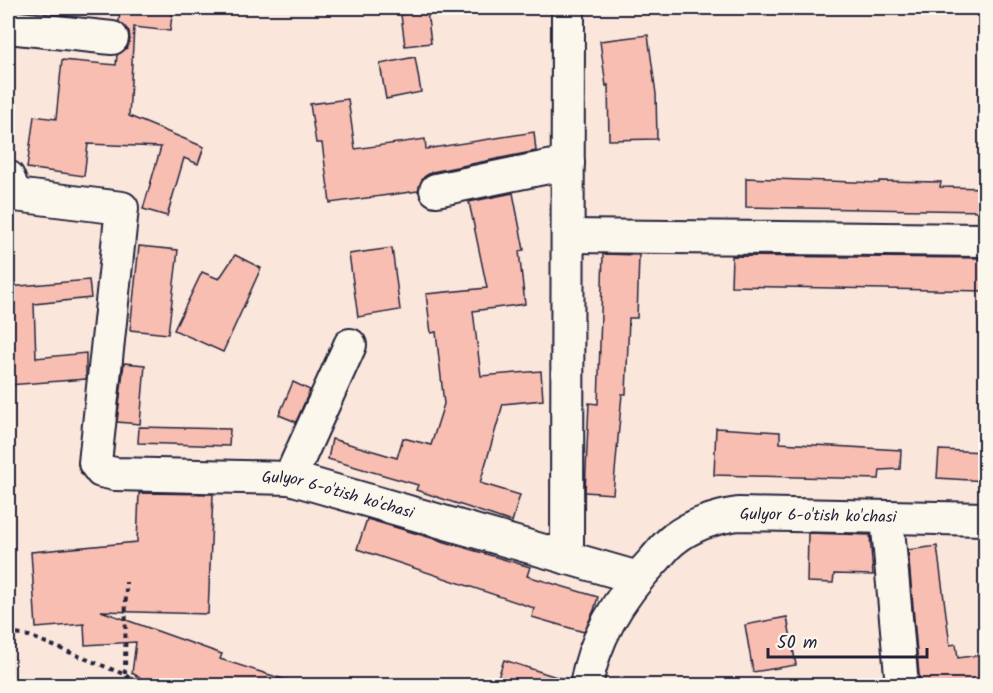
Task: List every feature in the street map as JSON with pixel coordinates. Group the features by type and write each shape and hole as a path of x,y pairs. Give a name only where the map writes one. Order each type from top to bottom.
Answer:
{"street":[{"path":"567,558 568,8"},
{"path":"8,27 112,38"},
{"path":"436,190 568,163"},
{"name":"Gulyor 6-o'tish ko'chasi","path":"8,177 15,195 122,208 94,463 101,471 115,474 290,478 638,578 674,538 718,516 738,514 986,519"},
{"path":"568,236 986,240"},
{"path":"290,478 350,345"},
{"path":"887,517 902,686"},
{"path":"586,686 589,665 602,630 638,578"}],"path":[{"path":"125,674 126,582"},
{"path":"8,633 29,636 125,674 137,686"}],"building":[{"path":"120,8 173,8 170,31 134,27 129,116 204,147 198,164 184,158 167,216 143,209 161,147 88,144 84,176 27,168 34,116 56,119 62,60 116,65 117,55 127,48 130,40 129,31 119,22"},
{"path":"427,11 431,43 405,46 401,15"},
{"path":"648,35 656,94 657,139 609,140 608,85 606,86 600,41"},
{"path":"415,57 421,92 386,99 380,64"},
{"path":"348,99 355,149 425,139 426,149 534,132 536,151 432,172 424,177 418,191 330,203 322,143 316,143 310,104"},
{"path":"746,178 879,183 879,181 941,182 940,187 986,188 986,211 746,207"},
{"path":"513,193 524,250 519,251 525,304 473,311 481,376 541,371 543,400 503,404 480,483 520,495 512,522 416,490 418,485 328,459 332,439 397,458 403,438 431,445 444,404 436,332 431,333 426,294 487,288 469,202"},
{"path":"139,246 178,250 168,334 130,330"},
{"path":"392,248 400,310 358,317 349,254"},
{"path":"603,254 639,255 637,318 629,318 626,394 622,394 613,494 585,492 589,403 598,404"},
{"path":"235,255 261,268 223,352 174,330 202,272 219,279"},
{"path":"732,256 986,258 986,291 731,286"},
{"path":"89,280 91,298 34,304 36,358 86,353 86,379 8,385 8,287"},
{"path":"124,363 145,365 140,424 117,422"},
{"path":"293,382 310,390 296,422 279,415"},
{"path":"139,427 230,429 229,446 138,443"},
{"path":"716,428 780,432 780,443 901,450 900,469 880,470 879,479 714,475"},
{"path":"939,450 986,452 986,481 937,478"},
{"path":"139,493 213,494 208,614 101,611 222,654 220,659 292,682 291,686 154,686 132,673 136,642 85,645 84,624 36,628 31,552 137,542"},
{"path":"367,519 530,567 527,576 598,597 584,632 532,617 534,608 357,549"},
{"path":"808,533 870,535 873,575 834,574 833,583 807,582"},
{"path":"937,546 950,645 956,644 958,658 986,654 986,686 920,686 908,550"},
{"path":"787,617 796,665 753,672 745,625"},
{"path":"504,660 569,681 568,686 495,686"}]}
